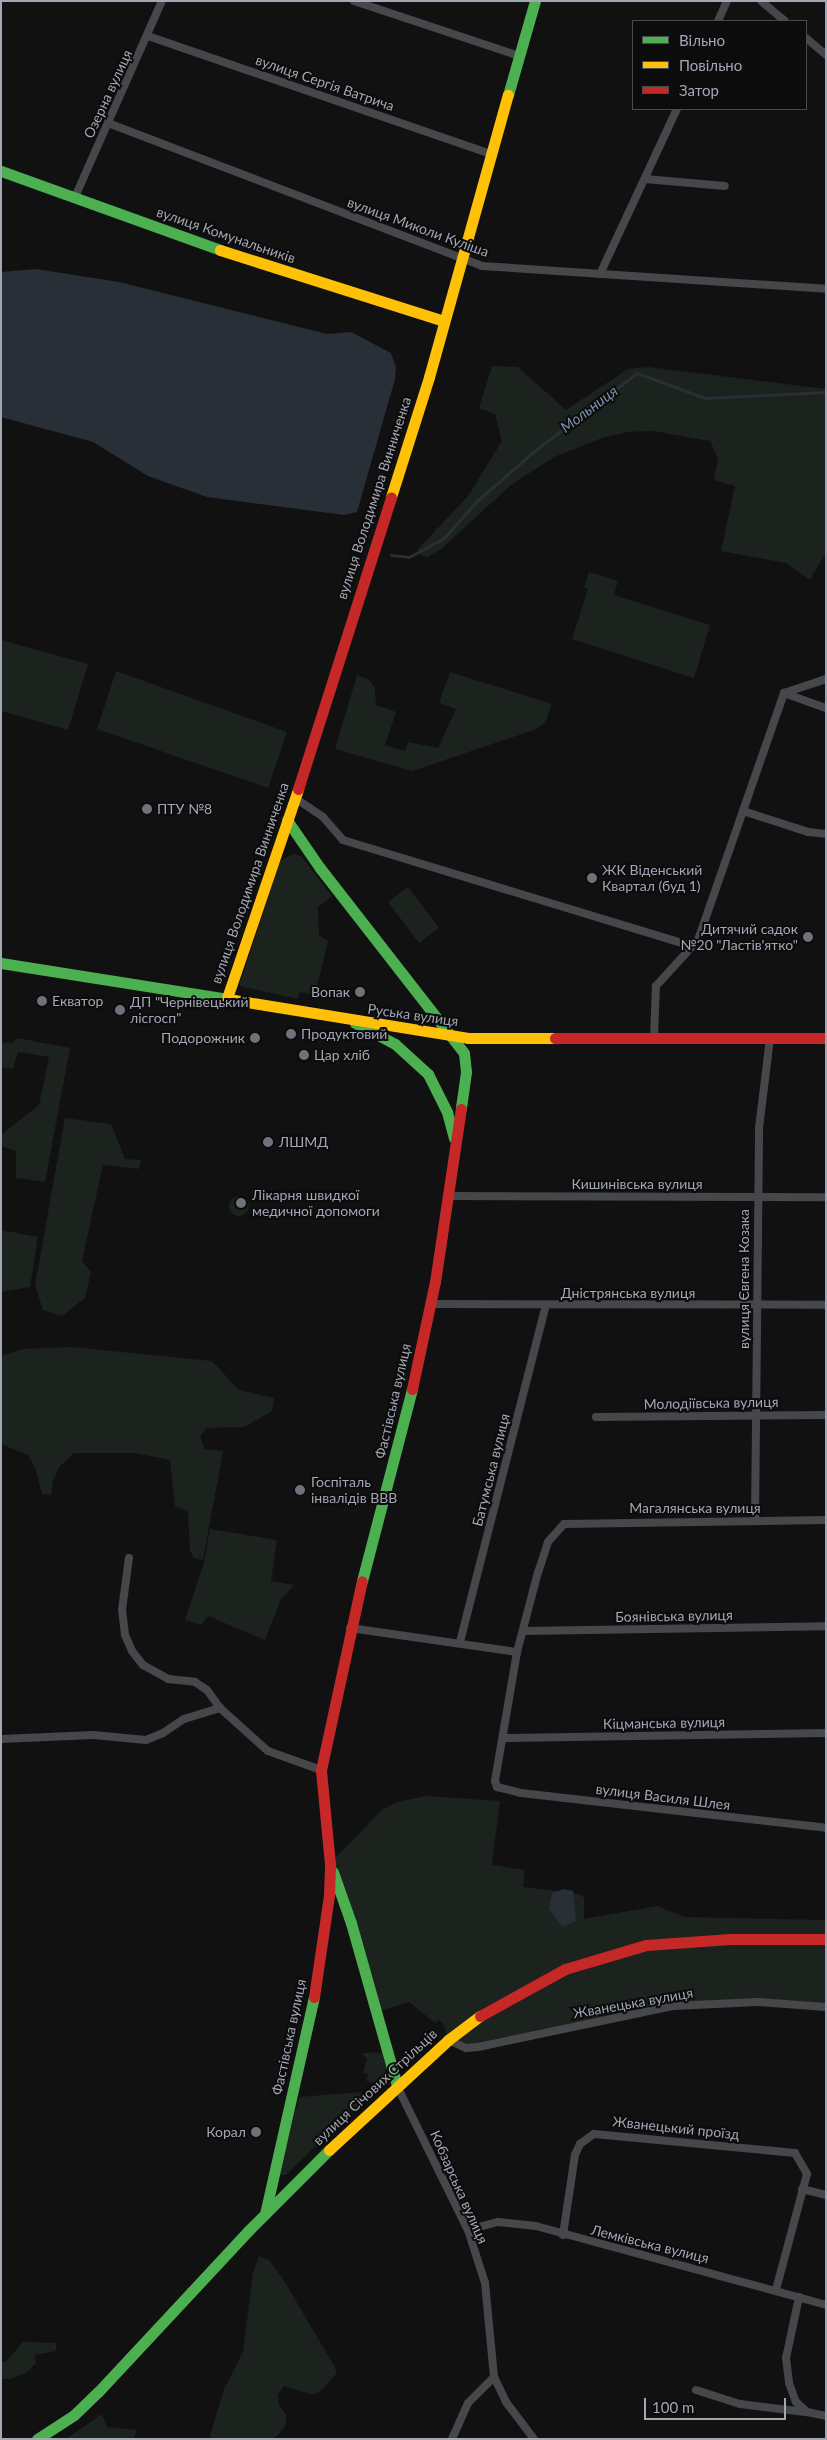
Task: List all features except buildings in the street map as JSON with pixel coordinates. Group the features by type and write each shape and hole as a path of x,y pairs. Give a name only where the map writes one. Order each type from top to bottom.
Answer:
{"main road":[{"name":"вулиця Володимира Винниченка","path":"226,998 295,798 464,258 535,1"},
{"name":"вулиця Комунальників","path":"1,171 250,261 444,321"},
{"name":"Фастівська вулиця","path":"265,2214 312,2011 329,1895 330,1864 321,1770 350,1628 414,1383 430,1304 466,1072 464,1052 448,1036 287,820"},
{"name":"Руська вулиця","path":"1,963 226,998 349,1021 448,1036 826,1038"},
{"path":"349,1021 375,1031 395,1044 428,1074 447,1112 456,1142"},
{"name":"Фастівська вулиця","path":"330,1864 351,1923 397,2086"},
{"name":"вулиця Січових Стрільців","path":"37,2439 74,2415 98,2392 295,2183 448,2040 490,2008 526,1987 608,1954 646,1945 689,1940 826,1939"},
{"path":"275,2176 283,2184 295,2183"}],"street":[{"name":"Озерна вулиця","path":"74,197 148,36 162,1"},
{"path":"354,1 519,56"},
{"path":"718,20 727,1"},
{"path":"761,1 784,20"},
{"name":"вулиця Сергія Ватрича","path":"148,36 493,155"},
{"path":"807,39 826,55"},
{"path":"600,274 677,110"},
{"name":"вулиця Миколи Куліша","path":"108,122 464,258 506,269 826,289"},
{"path":"645,179 725,186"},
{"path":"784,693 826,679"},
{"path":"784,693 826,708"},
{"path":"654,1037 656,986 698,940 784,693"},
{"path":"295,798 323,817 343,840 691,946"},
{"path":"743,811 808,832 826,834"},
{"name":"вулиця Євгена Козака","path":"755,1520 757,1196 760,1113 770,1038"},
{"name":"Кишинівська вулиця","path":"447,1196 826,1197"},
{"name":"Дністрянська вулиця","path":"430,1304 826,1305"},
{"name":"Батумська вулиця","path":"460,1642 546,1305"},
{"name":"Молодіївська вулиця","path":"596,1417 826,1415"},
{"name":"Магалянська вулиця","path":"523,1631 548,1542 564,1524 826,1520"},
{"path":"129,1558 122,1610 125,1635 132,1651 143,1665 168,1679 195,1682 208,1690 220,1708 268,1750 321,1770"},
{"name":"Боянівська вулиця","path":"523,1631 826,1626"},
{"path":"350,1628 460,1642 517,1652"},
{"path":"503,1738 517,1652 523,1631"},
{"path":"1,1739 94,1735 146,1740 163,1733 184,1719 220,1708"},
{"name":"Кіцманська вулиця","path":"503,1738 826,1733"},
{"name":"вулиця Василя Шлея","path":"503,1738 497,1787 521,1793 826,1828"},
{"name":"Жванецька вулиця","path":"448,2040 466,2048 673,2006 758,2002 826,2006"},
{"name":"Кобзарська вулиця","path":"397,2086 468,2230 485,2284 494,2376 506,2402 534,2439"},
{"name":"Жванецький проїзд","path":"563,2235 575,2155 580,2144 594,2134 795,2153 807,2174 776,2290"},
{"path":"802,2189 826,2194"},
{"name":"Лемківська вулиця","path":"468,2230 498,2222 536,2226 563,2235 776,2290 826,2305"},
{"path":"799,2297 786,2358 796,2402 807,2412"},
{"path":"452,2439 468,2403 494,2376"},
{"path":"696,2390 740,2404 826,2416"}],"shaded area":[{"path":"36,269 119,282 327,334 351,332 391,353 396,367 395,379 357,512 344,515 207,497 148,476 93,442 1,417 1,272"},
{"path":"492,366 518,367 566,410 628,369 648,367 826,389 826,552 810,580 786,563 721,551 735,486 714,480 718,458 710,441 653,431 628,432 602,438 554,457 511,485 440,550 428,557 422,556 418,549 468,496 502,441 495,414 479,408"},
{"path":"589,572 618,581 614,595 710,625 694,678 572,639 588,589 584,588"},
{"path":"1,640 88,664 68,730 1,711"},
{"path":"116,671 287,732 268,788 97,729"},
{"path":"450,672 552,704 545,723 534,730 412,771 335,749 357,675 368,679 375,687 376,705 396,712 385,745 405,751 408,742 438,748 456,709 439,703"},
{"path":"293,854 301,856 332,896 318,907 319,935 328,941 315,995 300,992 298,999 239,986 280,861"},
{"path":"408,887 439,928 419,943 388,902"},
{"path":"17,1038 70,1048 45,1182 16,1178 16,1151 1,1146 1,1135 39,1105 49,1057 18,1052 13,1069 1,1067 1,1042 12,1043"},
{"path":"65,1118 111,1124 125,1159 141,1160 139,1169 103,1165 82,1261 91,1272 85,1298 62,1316 43,1310 35,1285"},
{"path":"239,1196 246,1199 249,1206 246,1213 239,1216 232,1213 229,1206 232,1199"},
{"path":"1,1230 38,1237 30,1287 1,1292"},
{"path":"72,1347 212,1361 239,1390 274,1398 272,1411 244,1427 206,1428 200,1437 205,1449 223,1451 203,1560 194,1558 190,1551 188,1512 175,1506 170,1460 135,1453 74,1453 60,1466 53,1480 51,1495 42,1494 36,1470 28,1455 1,1444 1,1356 24,1349"},
{"path":"210,1529 277,1540 271,1581 294,1585 280,1601 265,1640 208,1616 201,1625 185,1620 204,1562"},
{"path":"426,1796 500,1801 492,1865 525,1870 523,1887 580,1894 584,1898 584,1919 657,1906 685,1917 826,1920 826,2006 673,2005 466,2047 448,2040 444,2025 439,2020 435,2023 409,2002 377,2012 330,1863 383,1809 397,1802"},
{"path":"563,1889 573,1891 576,1921 562,1927 549,1909 552,1893"},
{"path":"371,2052 386,2054 390,2071 376,2083 366,2081 368,2074 363,2073 367,2058 361,2054"},
{"path":"361,2092 364,2099 286,2175 279,2175 299,2097"},
{"path":"259,2256 269,2260 283,2279 336,2369 336,2374 321,2391 313,2395 284,2386 278,2395 279,2405 286,2415 286,2425 277,2436 271,2439 209,2439 224,2389 243,2352 253,2273"},
{"path":"23,2342 56,2343 56,2351 35,2355 36,2363 27,2372 11,2379 1,2379 1,2362 6,2362"},
{"path":"102,2414 107,2427 137,2430 134,2439 66,2439"}],"waterway":[{"name":"Мольниця","path":"391,555 409,557 443,539 477,501 533,452 637,373 705,398 826,392"}],"traffic: fast":[{"path":"508,95 535,1"},
{"path":"1,171 220,250"},
{"path":"287,820 320,868 464,1053 466,1072 461,1109"},
{"path":"1,963 234,1000"},
{"path":"355,1023 395,1044 428,1074 447,1112 454,1138"},
{"path":"362,1581 412,1389"},
{"path":"333,1872 351,1923 397,2086"},
{"path":"265,2214 314,1997"},
{"path":"37,2439 74,2415 98,2392 248,2231 329,2150"}],"traffic: slow":[{"path":"391,497 429,377 508,95"},
{"path":"220,250 444,321"},
{"path":"227,998 298,789"},
{"path":"234,1000 468,1038 555,1038"},
{"path":"329,2150 448,2040 480,2016"}],"traffic: jam":[{"path":"298,789 391,497"},
{"path":"555,1038 826,1038"},
{"path":"412,1389 435,1282 461,1109"},
{"path":"314,1997 329,1895 330,1864 321,1770 362,1581"},
{"path":"480,2016 565,1969 646,1945 730,1939 826,1939"}],"place":[{"name":"ПТУ №8","path":"147,809"},
{"name":"ЖК Віденський Квартал (буд 1)","path":"592,878"},
{"name":"Дитячий садок №20 \"Ластів'ятко\"","path":"808,937"},
{"name":"Вопак","path":"360,992"},
{"name":"Екватор","path":"42,1001"},
{"name":"ДП \"Чернівецький лісгосп\"","path":"120,1010"},
{"name":"Продуктовий","path":"291,1034"},
{"name":"Подорожник","path":"255,1038"},
{"name":"Цар хліб","path":"304,1055"},
{"name":"ЛШМД","path":"268,1142"},
{"name":"Лікарня швидкої медичної допомоги","path":"241,1203"},
{"name":"Госпіталь інвалідів ВВВ","path":"300,1490"},
{"name":"Корал","path":"256,2132"}]}
